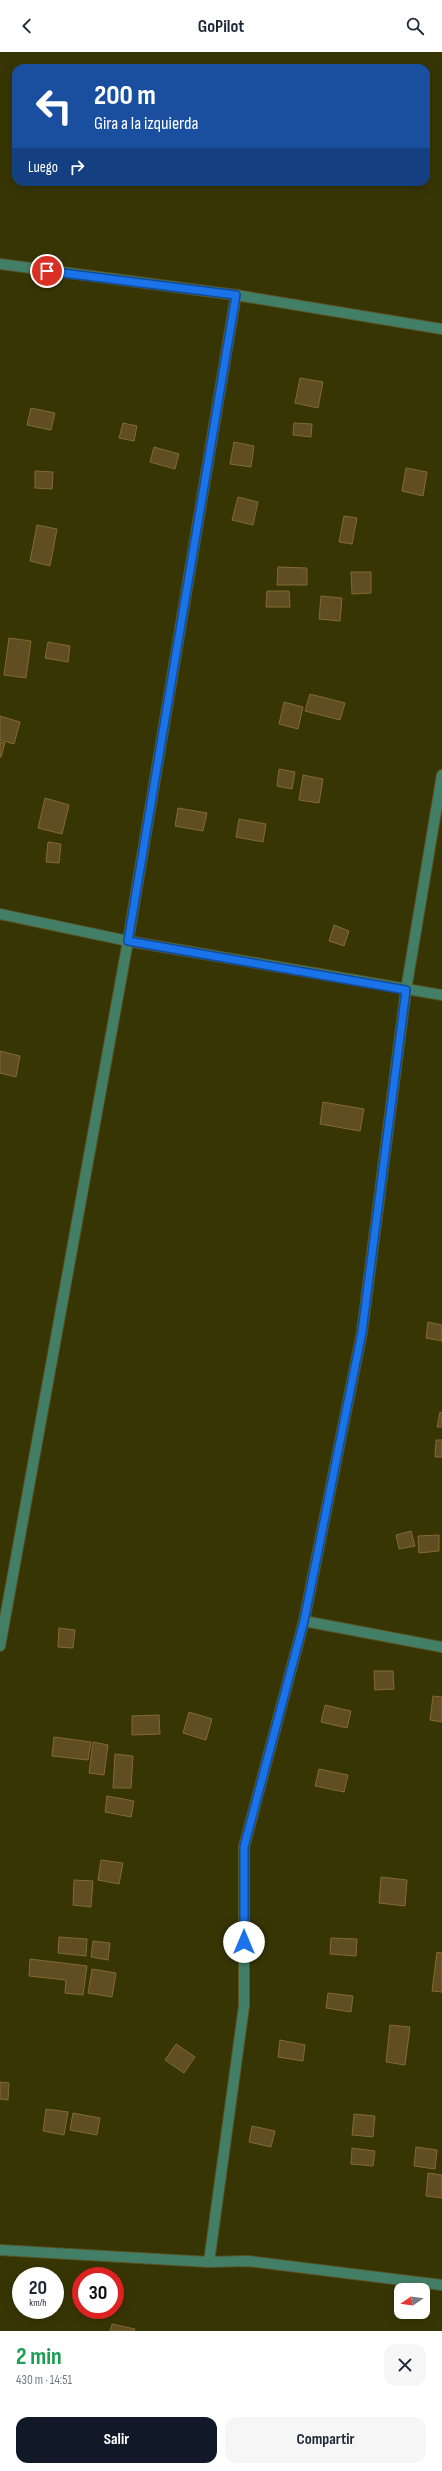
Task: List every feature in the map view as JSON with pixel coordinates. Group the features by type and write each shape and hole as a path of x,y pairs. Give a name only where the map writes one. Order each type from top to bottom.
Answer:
{"street":[{"path":"0,264 236,295 442,329"},
{"path":"0,1646 128,941 236,295"},
{"path":"209,2262 244,2006 244,1847 304,1621 362,1332 406,990 442,775"},
{"path":"0,914 128,941 442,995"},
{"path":"304,1621 442,1646"},
{"path":"0,2250 209,2262 248,2261 442,2285"}],"building":[{"path":"300,378 323,382 318,408 295,403"},
{"path":"31,408 55,413 51,430 27,425"},
{"path":"123,423 137,426 134,441 119,438"},
{"path":"294,423 312,424 311,437 293,435"},
{"path":"234,442 254,446 251,467 230,464"},
{"path":"154,447 179,454 175,469 150,462"},
{"path":"406,468 427,472 423,496 402,491"},
{"path":"35,471 53,472 52,489 35,488"},
{"path":"238,497 258,502 253,525 232,520"},
{"path":"344,516 357,518 352,544 339,542"},
{"path":"37,525 57,529 50,566 30,561"},
{"path":"278,567 307,568 307,585 277,585"},
{"path":"351,572 371,572 371,593 352,594"},
{"path":"267,591 289,591 290,607 266,607"},
{"path":"321,596 342,598 340,621 319,619"},
{"path":"9,638 31,641 26,678 4,675"},
{"path":"48,642 70,646 68,662 45,658"},
{"path":"310,694 345,703 340,720 305,711"},
{"path":"284,702 303,707 298,729 279,724"},
{"path":"0,716 20,722 14,744 0,740"},
{"path":"0,742 5,743 1,757 0,757"},
{"path":"279,769 295,772 292,789 277,786"},
{"path":"303,775 323,779 319,803 299,800"},
{"path":"45,798 69,805 62,834 38,828"},
{"path":"178,808 207,813 203,831 175,826"},
{"path":"239,819 266,824 263,842 236,837"},
{"path":"48,842 61,844 59,863 46,862"},
{"path":"334,925 349,931 344,946 329,941"},
{"path":"0,1051 20,1056 16,1077 0,1073"},
{"path":"323,1102 364,1109 360,1131 320,1124"},
{"path":"428,1322 442,1325 442,1341 426,1338"},
{"path":"440,1412 442,1413 442,1427 437,1427"},
{"path":"436,1440 442,1440 442,1457 435,1457"},
{"path":"411,1531 415,1546 399,1549 396,1535"},
{"path":"439,1535 439,1551 419,1553 418,1536"},
{"path":"59,1628 75,1630 73,1648 58,1647"},
{"path":"374,1671 393,1671 394,1689 375,1690"},
{"path":"433,1696 442,1697 442,1722 430,1720"},
{"path":"325,1705 351,1711 347,1728 321,1722"},
{"path":"189,1712 212,1719 206,1740 183,1733"},
{"path":"159,1715 160,1734 132,1735 132,1716"},
{"path":"54,1737 91,1742 88,1760 52,1756"},
{"path":"93,1742 108,1745 104,1775 89,1773"},
{"path":"115,1754 133,1756 131,1788 113,1788"},
{"path":"319,1769 348,1775 344,1792 315,1786"},
{"path":"107,1796 134,1801 131,1817 105,1812"},
{"path":"101,1860 123,1863 119,1884 98,1880"},
{"path":"381,1877 407,1880 405,1906 379,1903"},
{"path":"74,1880 93,1881 91,1907 73,1905"},
{"path":"59,1937 87,1939 86,1956 58,1953"},
{"path":"331,1938 357,1939 356,1956 330,1954"},
{"path":"93,1941 110,1943 108,1960 91,1957"},
{"path":"437,1952 442,1953 442,1992 432,1991"},
{"path":"30,1959 87,1966 83,1995 65,1993 66,1980 29,1976"},
{"path":"92,1969 116,1973 112,1997 88,1993"},
{"path":"328,1993 353,1996 351,2012 326,2008"},
{"path":"390,2025 410,2027 405,2065 386,2062"},
{"path":"280,2040 305,2045 303,2061 278,2057"},
{"path":"176,2044 195,2057 184,2073 165,2060"},
{"path":"0,2082 9,2083 8,2100 0,2099"},
{"path":"46,2109 68,2112 64,2135 43,2131"},
{"path":"73,2113 100,2118 97,2135 70,2130"},
{"path":"354,2114 375,2116 373,2137 352,2135"},
{"path":"252,2126 275,2131 271,2147 249,2142"},
{"path":"416,2147 437,2150 435,2169 414,2166"},
{"path":"352,2148 375,2151 373,2166 351,2164"},
{"path":"428,2173 442,2175 442,2198 426,2196"},
{"path":"112,2324 135,2329 134,2331 110,2331"}],"route":[{"path":"47,271 236,295 128,941 406,990 362,1332 304,1621 244,1847 244,1942"}]}
